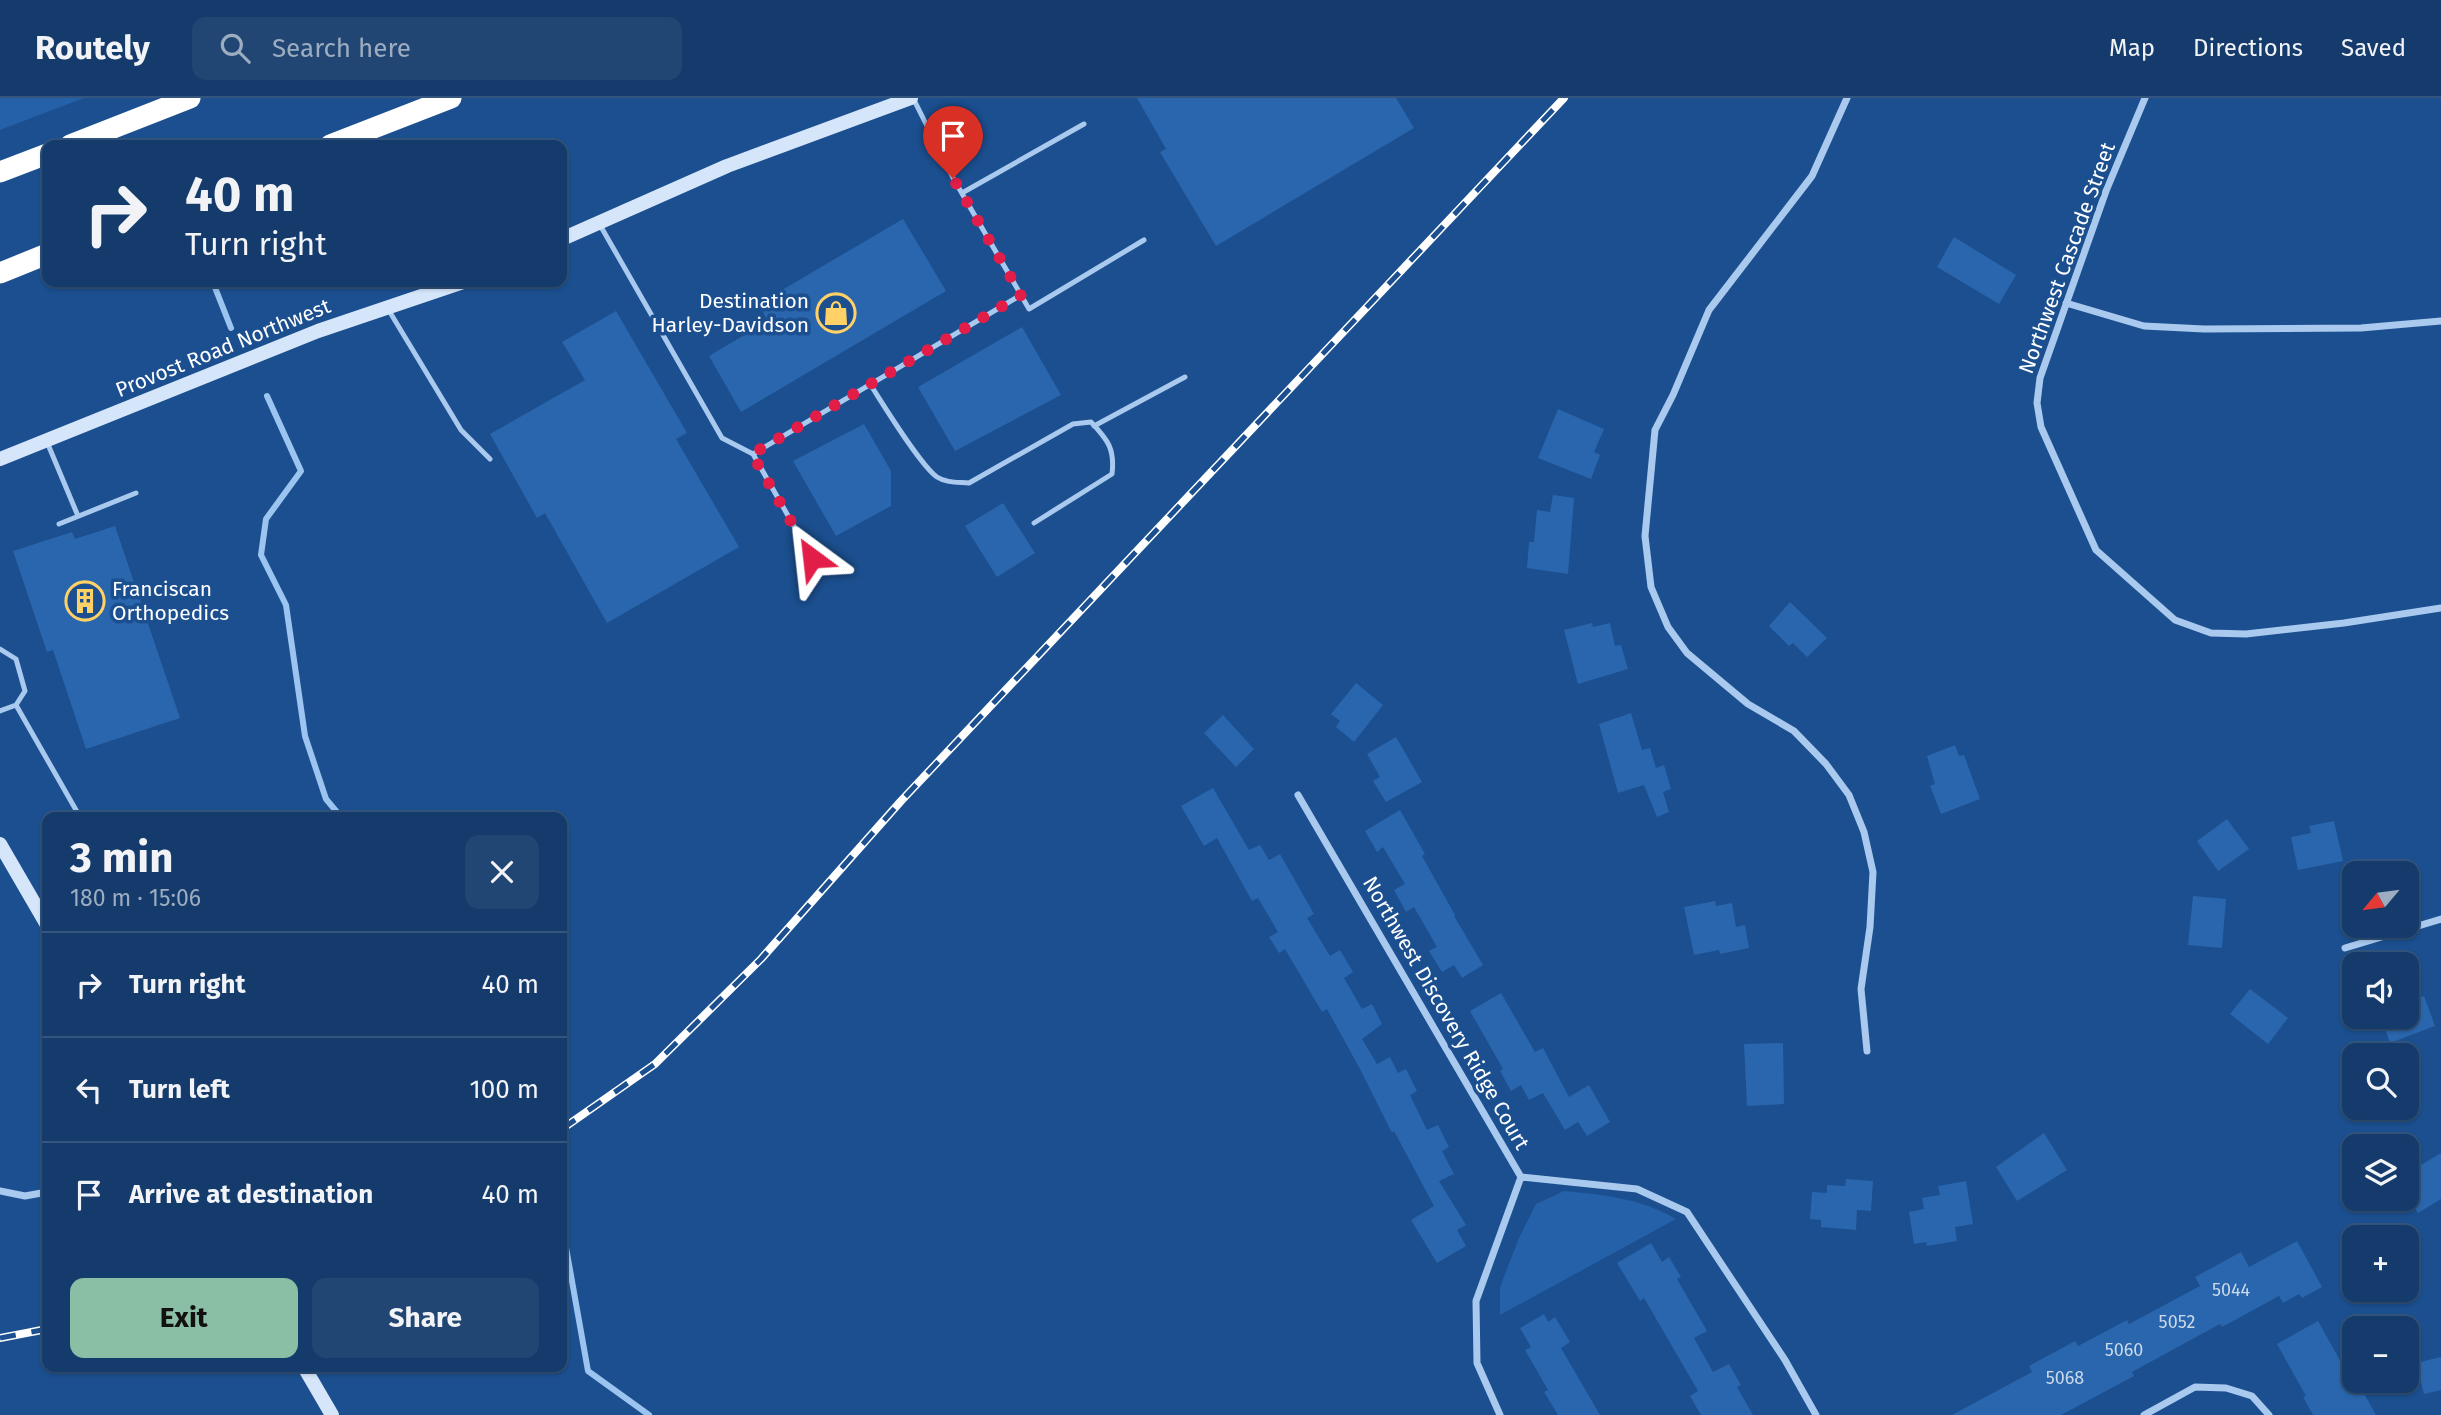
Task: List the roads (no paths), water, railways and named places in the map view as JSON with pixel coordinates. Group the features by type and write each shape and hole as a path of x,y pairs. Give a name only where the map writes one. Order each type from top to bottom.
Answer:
{"highway":[{"path":"83,140 190,98"},
{"path":"343,140 451,98"},
{"path":"0,173 42,156"},
{"path":"0,273 42,256"}],"street":[{"path":"567,237 727,166 912,98"},
{"path":"1847,98 1812,176 1709,310 1655,430 1645,536 1651,587 1668,627 1687,653 1748,704 1794,731 1826,764 1849,795 1864,832 1873,872 1870,927 1861,989 1867,1051"},
{"name":"Northwest Cascade Street","path":"2145,98 2106,191 2066,303 2040,377 2037,403 2041,426 2096,550 2175,620 2211,633 2246,634 2441,608"},
{"name":"Provost Road Northwest","path":"0,459 318,331 448,287"},
{"path":"2066,303 2144,326 2204,330 2361,328 2441,321"},
{"name":"Northwest Discovery Ridge Court","path":"1298,795 1521,1177 1476,1301 1476,1363 1500,1415"},
{"path":"0,844 42,916"},
{"path":"2345,948 2441,919"},
{"path":"1521,1177 1637,1189 1687,1212 1784,1360 1816,1415"},
{"path":"0,1191 25,1196 42,1193"},
{"path":"307,1372 332,1415"},
{"path":"2144,1415 2195,1387 2227,1388 2252,1396 2269,1415"}],"lane":[{"path":"912,98 962,193 1030,309 1144,240"},
{"path":"962,193 1084,124"},
{"path":"598,223 722,438 752,454 812,558"},
{"path":"752,454 1021,295"},
{"path":"388,307 461,430 490,459"},
{"path":"1094,426 1185,377"},
{"path":"870,384 919,456 936,476 950,482 969,483 1073,424 1091,422 1107,438 1114,458 1112,474 1034,523"},
{"path":"47,440 78,516"},
{"path":"59,524 136,493"},
{"path":"0,649 16,659 25,691 16,705 0,711"},
{"path":"16,705 77,812"}],"waterway":[{"path":"215,287 231,328"},
{"path":"267,396 301,471 266,519 261,555 286,605 305,736 326,799 337,812"},
{"path":"567,1253 588,1371 649,1415"}],"railway":[{"path":"567,1126 655,1064 761,959 901,801 1564,98"},
{"path":"0,1338 42,1330"}],"place":[{"name":"Destination Harley-Davidson","path":"836,313"},
{"name":"Franciscan Orthopedics","path":"85,601"}]}
